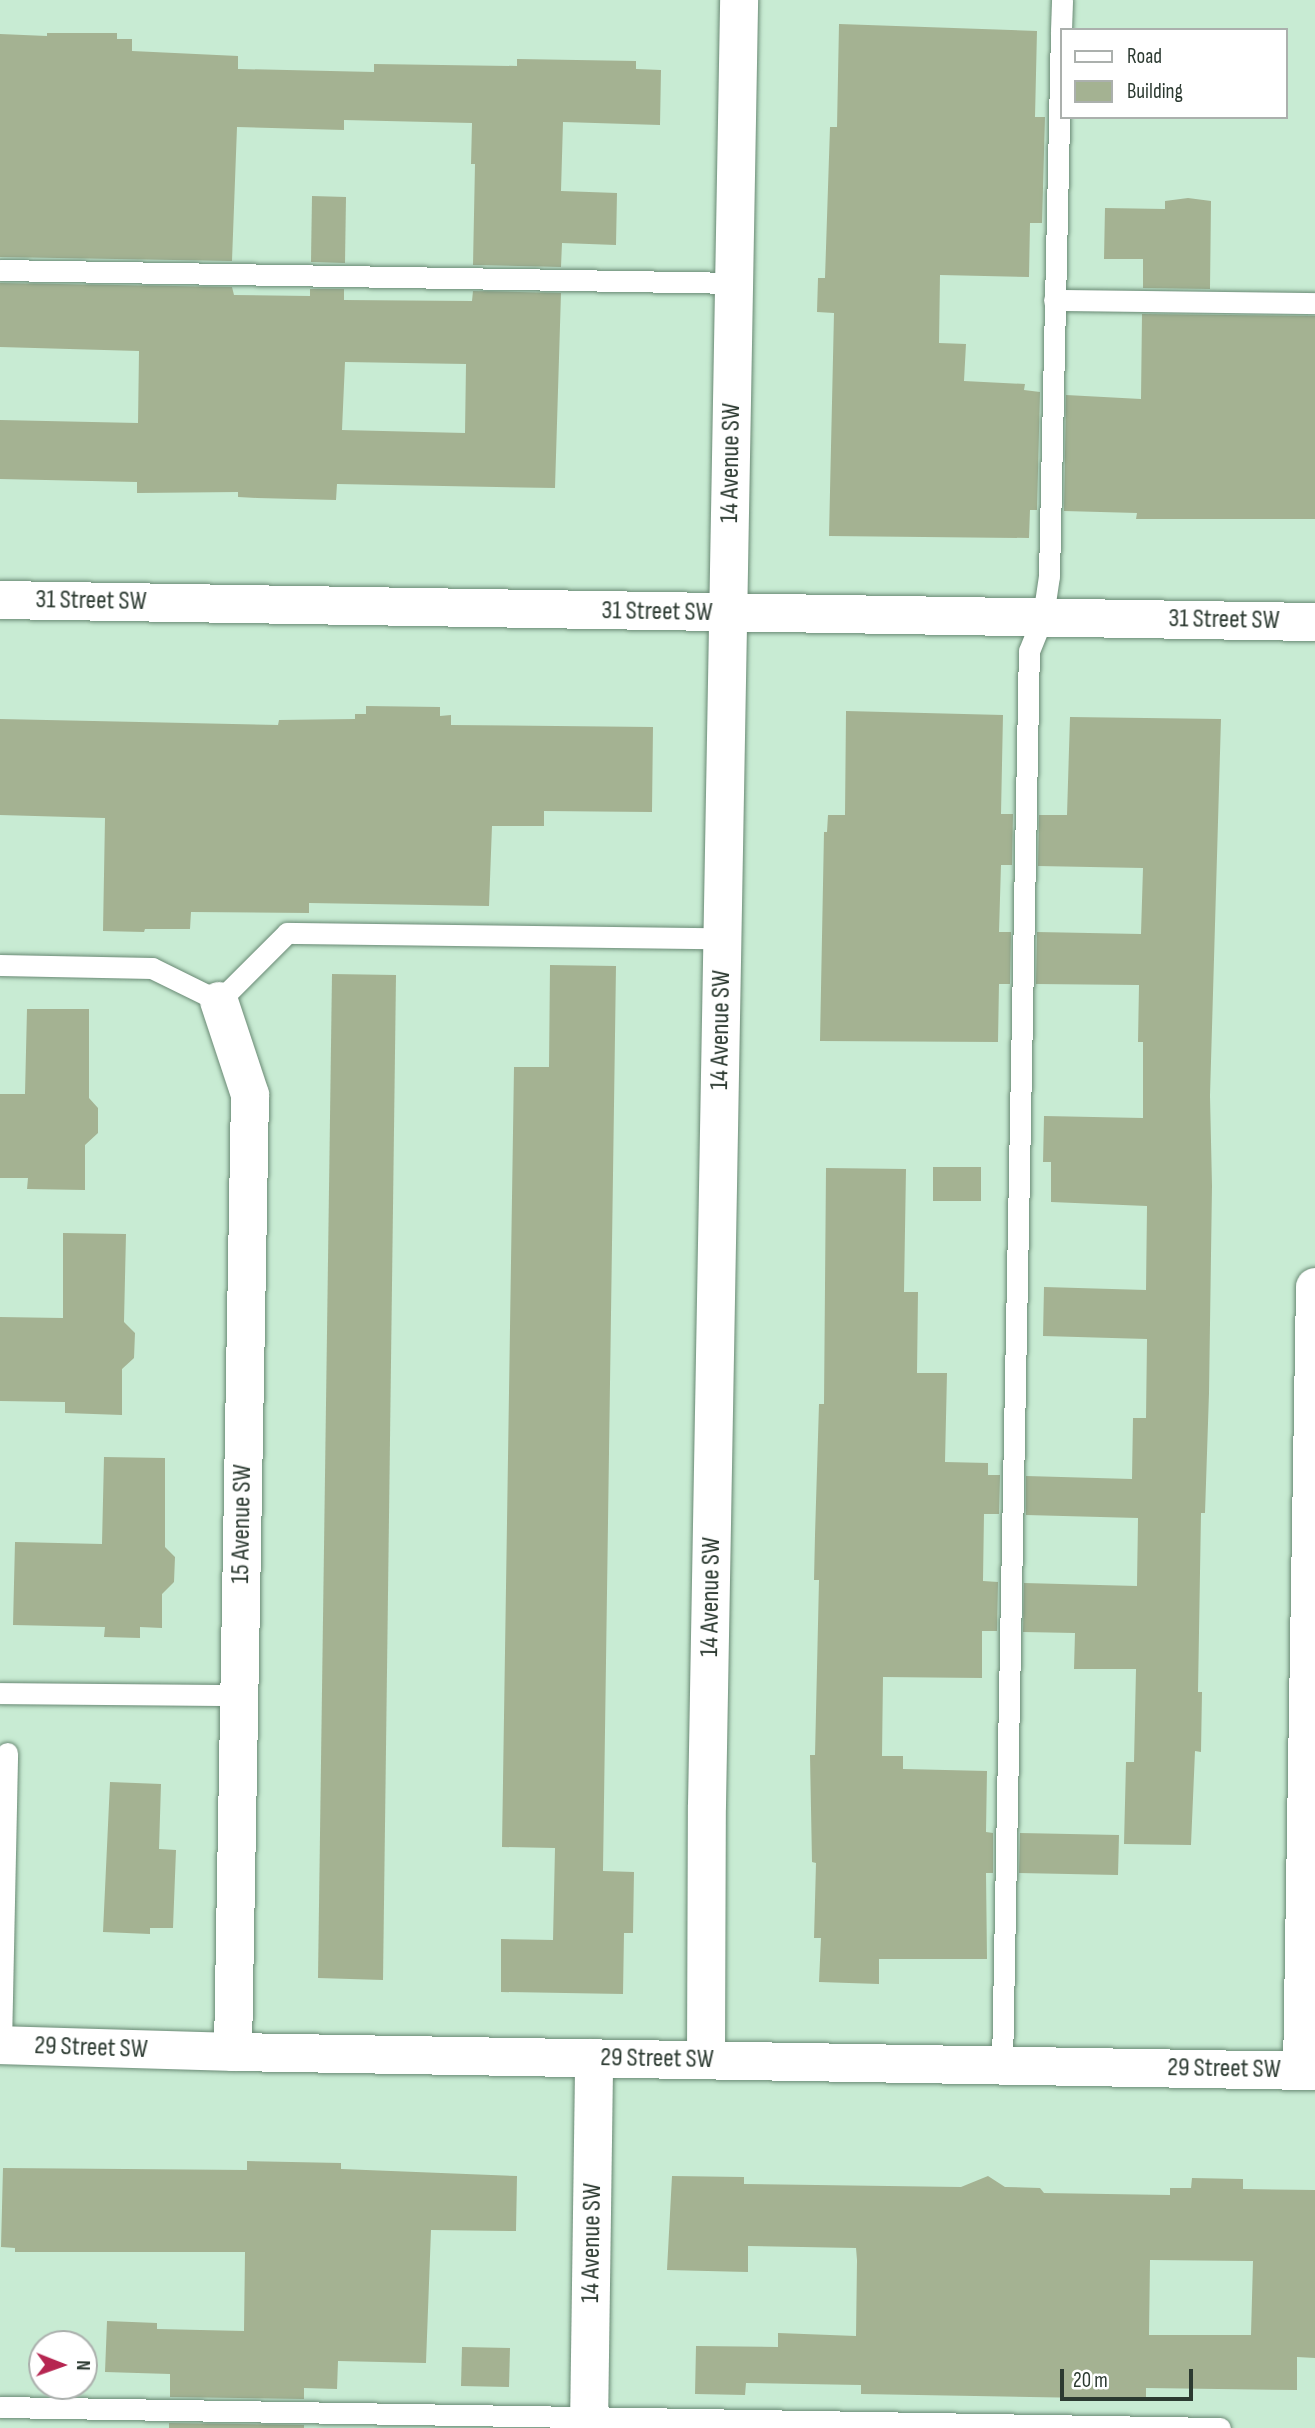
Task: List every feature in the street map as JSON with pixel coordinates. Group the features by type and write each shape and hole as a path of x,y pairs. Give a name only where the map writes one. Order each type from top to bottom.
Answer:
{"street":[{"name":"14 Avenue SW","path":"706,2060 739,0"},
{"name":"31 Street SW","path":"0,600 1315,622"},
{"name":"15 Avenue SW","path":"219,1001 250,1095 233,2052"},
{"path":"1308,2071 1315,1287"},
{"name":"29 Street SW","path":"1,2045 233,2052 1308,2071"},
{"name":"14 Avenue SW","path":"589,2423 594,2059"}],"lane":[{"path":"1061,28 1062,0"},
{"path":"1002,2065 1029,651 1043,616 1049,576 1060,69"},
{"path":"0,270 734,283"},
{"path":"1054,300 1315,303"},
{"path":"0,965 152,968 219,1001 287,933 722,937"},
{"path":"0,1693 239,1695"},
{"path":"1,2045 7,1753"},
{"path":"0,2407 589,2423 1220,2428"}],"building":[{"path":"839,24 1037,31 1035,117 1045,117 1042,223 1030,223 1029,277 940,275 939,343 966,344 964,381 1025,384 1024,390 1040,392 1037,510 1030,510 1029,538 829,536 834,313 817,312 818,278 825,278 830,127 837,127"},
{"path":"47,33 117,33 117,39 132,39 132,51 238,56 238,69 374,72 374,64 517,66 517,59 636,61 636,69 661,70 660,125 563,122 561,191 617,193 616,245 562,243 561,267 473,265 475,164 471,164 472,123 344,120 344,130 237,127 232,261 0,257 0,34 47,36"},
{"path":"312,196 346,197 345,263 311,262"},
{"path":"1188,198 1211,201 1210,289 1143,288 1143,259 1104,259 1105,208 1165,209 1165,201"},
{"path":"0,283 232,287 234,295 310,296 310,289 344,289 344,300 472,301 473,291 561,293 555,488 337,484 336,500 238,497 238,492 137,493 137,482 0,479 0,420 138,423 139,351 0,347","holes":["345,362 466,364 465,433 342,430"]},
{"path":"1142,314 1315,316 1315,519 1136,519 1137,513 1064,511 1066,395 1141,399"},
{"path":"366,706 440,707 440,716 451,715 451,725 653,727 652,812 544,811 544,826 492,826 489,906 309,903 309,913 191,912 190,929 145,929 144,932 103,931 105,818 0,815 0,719 278,725 279,720 355,719 355,714 366,714"},
{"path":"846,711 1003,715 1001,814 1013,814 1012,865 1001,865 999,932 1011,932 1010,984 999,984 998,1042 820,1041 824,832 827,832 828,815 845,815"},
{"path":"1070,717 1221,719 1210,1096 1212,1186 1209,1393 1205,1513 1201,1513 1198,1692 1202,1692 1201,1752 1195,1751 1191,1845 1124,1844 1126,1762 1134,1762 1136,1669 1074,1669 1075,1633 1023,1632 1024,1583 1137,1586 1138,1518 1026,1515 1026,1476 1132,1479 1133,1418 1146,1418 1147,1339 1043,1336 1044,1287 1146,1290 1147,1206 1051,1202 1051,1162 1043,1162 1044,1116 1143,1118 1143,1042 1138,1042 1139,985 1036,984 1037,932 1141,934 1143,868 1038,866 1039,815 1067,815"},
{"path":"550,965 616,966 603,1871 634,1872 633,1933 624,1933 623,1994 501,1992 501,1939 553,1940 555,1848 502,1847 514,1067 549,1067"},
{"path":"332,974 396,975 383,1980 318,1978"},
{"path":"27,1009 89,1009 89,1098 98,1108 98,1133 85,1145 85,1190 27,1189 28,1178 0,1178 0,1094 25,1094"},
{"path":"933,1167 981,1167 981,1201 933,1201"},
{"path":"826,1168 906,1169 904,1292 918,1292 917,1373 947,1373 945,1462 988,1463 988,1475 1000,1475 999,1514 984,1514 983,1581 998,1582 997,1631 982,1631 982,1678 883,1677 882,1756 903,1756 903,1769 987,1771 986,1832 993,1833 993,1873 986,1873 987,1959 879,1959 879,1984 819,1982 821,1938 814,1938 816,1863 812,1862 810,1755 815,1755 819,1580 814,1580 819,1404 824,1404"},
{"path":"63,1233 126,1234 124,1322 135,1333 134,1358 122,1369 122,1415 65,1413 65,1402 0,1401 0,1317 63,1318"},
{"path":"104,1457 165,1458 165,1547 175,1557 174,1582 162,1594 162,1628 140,1627 140,1638 104,1637 105,1627 13,1625 15,1542 102,1544"},
{"path":"110,1782 161,1784 159,1849 176,1850 173,1928 150,1928 150,1934 103,1932"},
{"path":"1020,1833 1119,1835 1118,1875 1019,1873"},
{"path":"247,2161 341,2163 341,2169 517,2176 516,2231 431,2230 426,2363 338,2361 337,2389 304,2388 304,2399 170,2397 170,2374 105,2372 107,2321 157,2323 157,2329 244,2331 245,2252 15,2252 15,2248 1,2247 3,2168 247,2170"},
{"path":"672,2176 744,2177 744,2184 961,2187 988,2176 1005,2187 1040,2188 1044,2193 1170,2195 1170,2188 1191,2188 1192,2178 1243,2179 1243,2189 1315,2190 1315,2358 1297,2357 1297,2390 1146,2388 1146,2399 861,2394 861,2385 746,2383 745,2395 695,2394 696,2346 778,2347 778,2333 856,2336 856,2248 748,2246 748,2272 667,2270","holes":["1150,2260 1253,2261 1251,2335 1149,2335"]},
{"path":"462,2347 510,2348 509,2387 461,2386"},
{"path":"169,2423 304,2425 304,2428 169,2428"}]}
